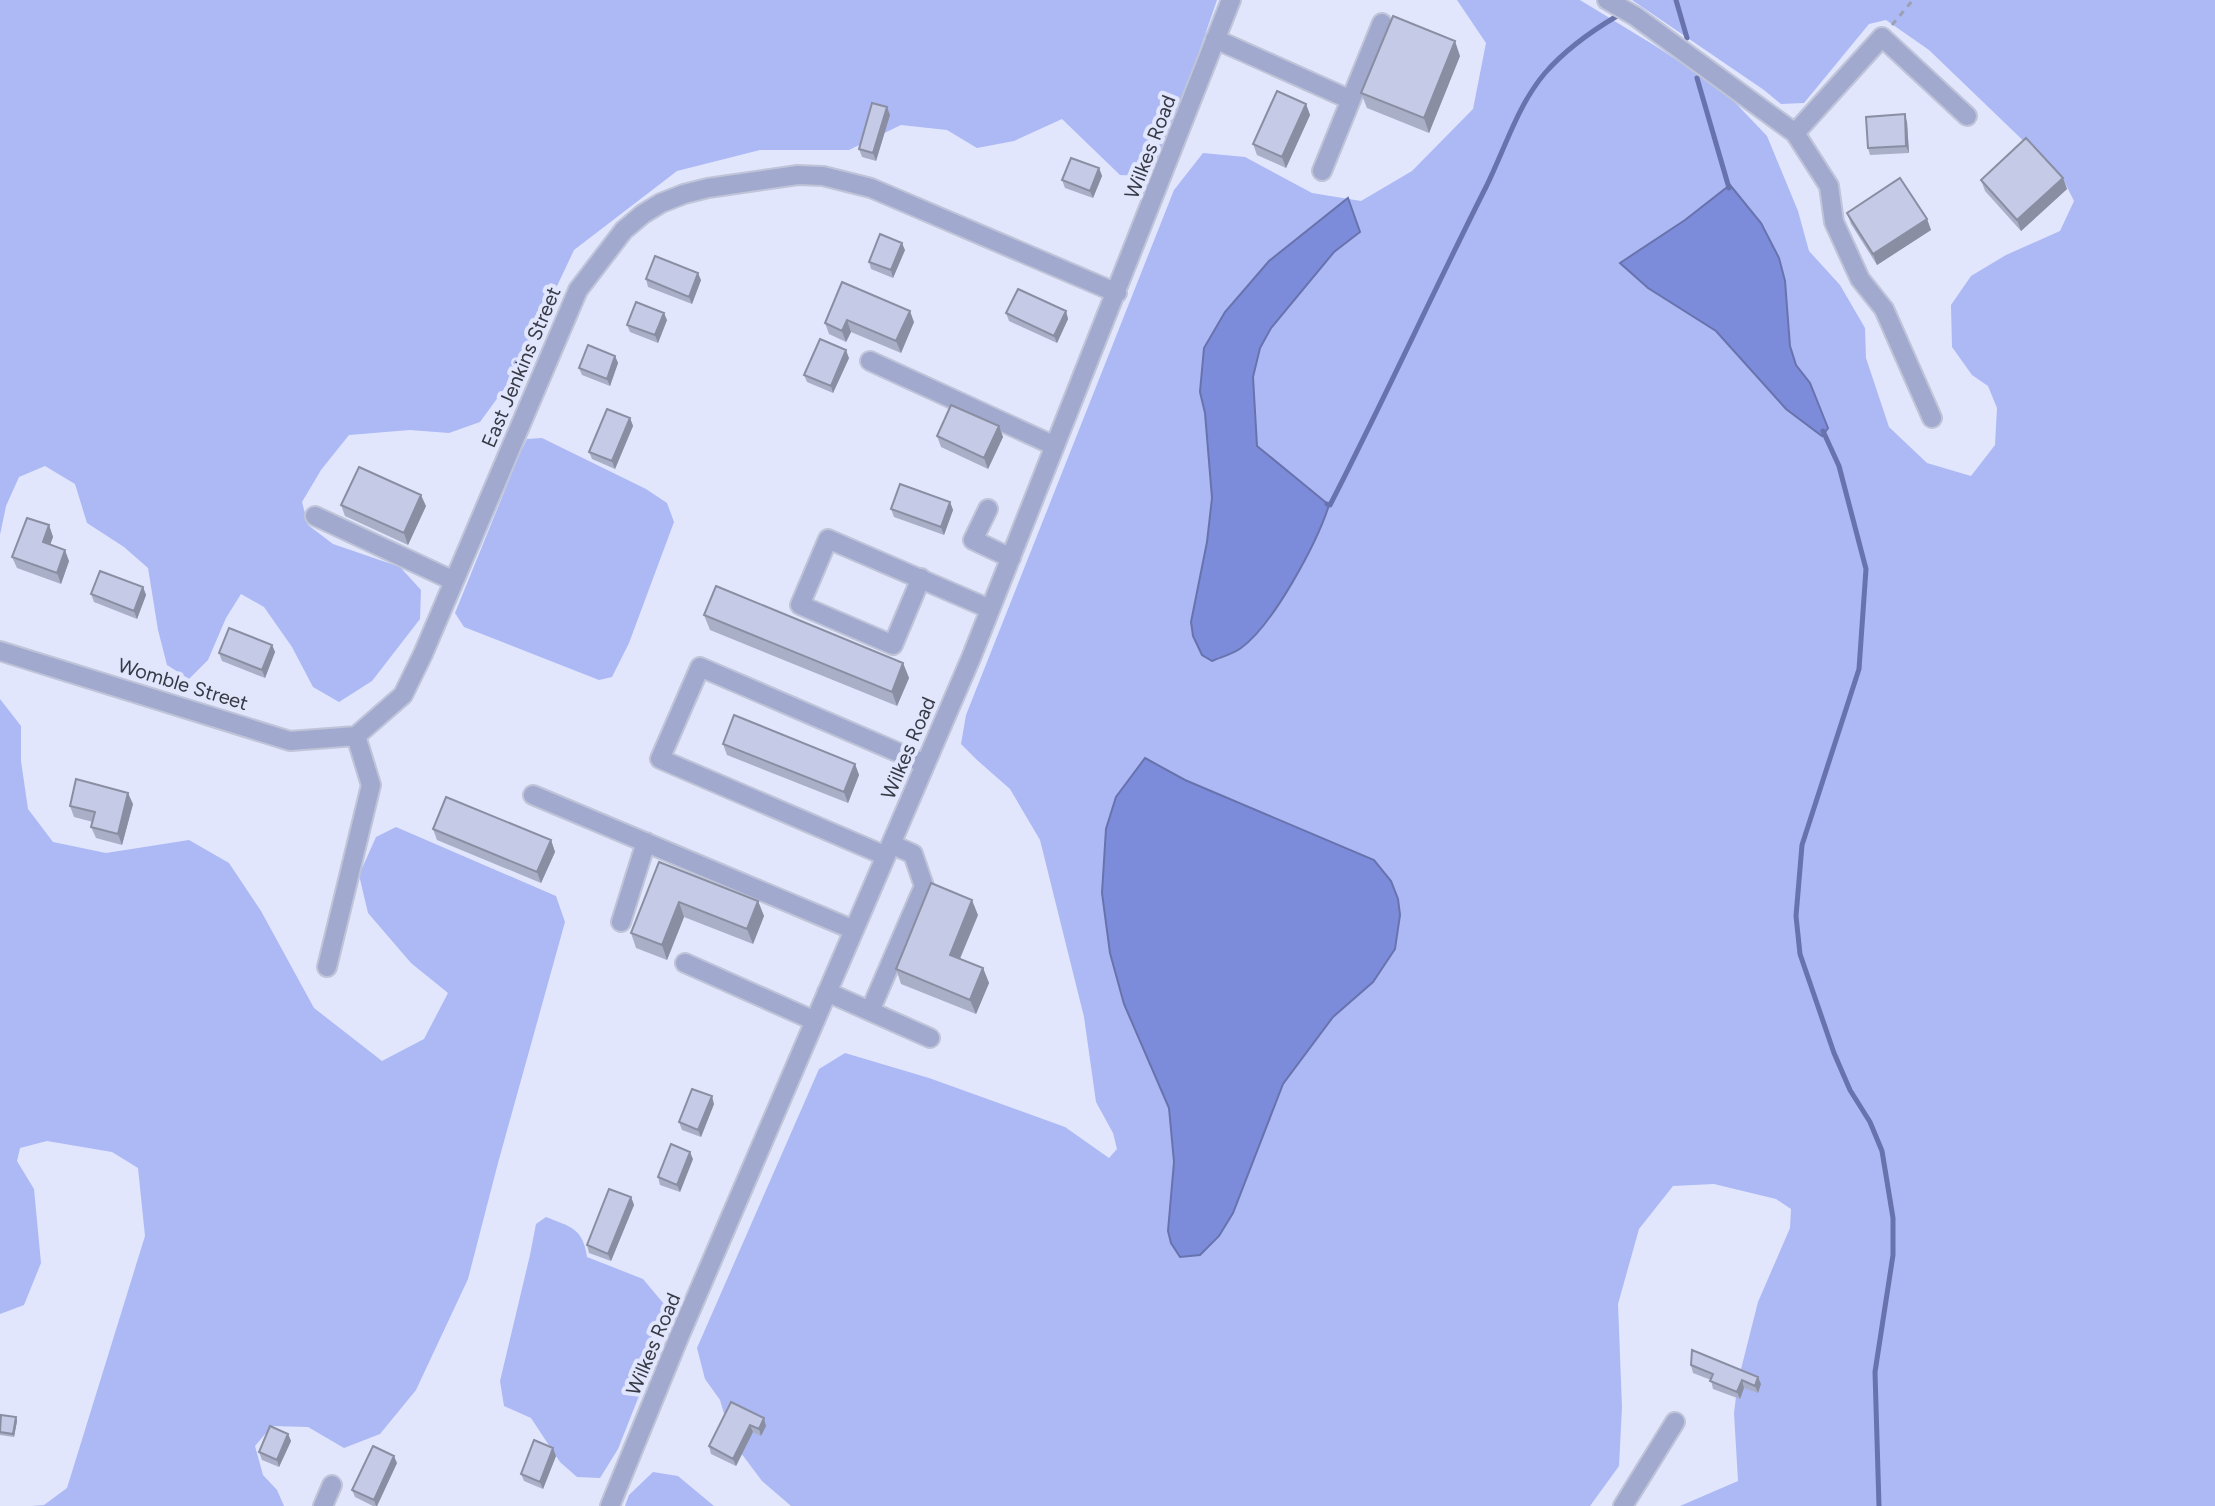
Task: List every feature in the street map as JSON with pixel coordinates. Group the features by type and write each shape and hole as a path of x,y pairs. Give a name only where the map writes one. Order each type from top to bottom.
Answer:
{"street":[{"name":"Wilkes Road","path":"610,1506 990,609 1231,0"},
{"path":"1607,0 1635,16 1795,133 1829,186 1834,222 1860,279 1884,309 1932,418"},
{"path":"1322,171 1382,23"},
{"path":"1795,133 1882,37 1967,116"},
{"path":"1215,39 1351,100"},
{"name":"East Jenkins Street","path":"356,736 403,695 578,290 624,230 661,203 708,188 798,175 823,176 871,188 1117,293"},
{"path":"870,361 1055,446"},
{"path":"988,509 973,540 1011,558"},
{"path":"315,516 454,581"},
{"path":"921,578 893,645 800,605 828,539 921,578 990,609"},
{"name":"Womble Street","path":"0,651 290,741 356,736"},
{"path":"870,1011 924,886 913,854 888,850 660,759 700,667 925,764"},
{"path":"327,967 371,785 356,736"},
{"path":"533,795 854,930"},
{"path":"621,922 646,842"},
{"path":"685,963 815,1021"},
{"path":"827,992 930,1038"},
{"path":"1623,1506 1675,1422"},
{"path":"323,1506 332,1485"}],"path":[{"path":"1882,37 1913,0"}],"shaded area":[{"path":"0,0 1217,0 1166,148 1140,176 1120,175 1062,119 1014,141 977,148 947,130 901,125 849,150 760,150 677,171 574,250 517,371 480,422 449,433 410,430 349,435 321,470 302,502 308,525 333,544 400,567 421,590 420,619 372,681 339,702 313,687 292,647 264,607 241,594 226,618 208,660 189,679 167,665 148,568 124,547 87,523 75,484 45,466 19,477 6,506 0,535"},
{"path":"1457,0 1580,0 1725,92 1767,136 1798,211 1809,251 1840,285 1865,328 1866,358 1889,427 1927,463 1971,476 1995,445 1997,408 1988,386 1972,375 1952,347 1951,305 1971,276 2006,255 2060,231 2074,201 2063,179 1929,50 1886,20 1869,24 1804,103 1781,104 1632,0 2215,0 2215,1506 1680,1506 1738,1481 1734,1413 1738,1381 1758,1302 1790,1228 1791,1209 1776,1199 1714,1184 1673,1186 1639,1229 1618,1304 1622,1407 1619,1466 1590,1506 791,1506 762,1481 732,1441 720,1400 705,1379 697,1348 819,1069 845,1053 929,1078 1065,1127 1109,1158 1117,1149 1113,1133 1096,1102 1084,1017 1040,840 1010,789 961,744 966,715 1174,190 1203,153 1245,157 1312,193 1361,201 1412,171 1473,109 1486,43"},
{"path":"1730,185 1761,223 1779,258 1785,281 1790,346 1796,365 1810,383 1828,428 1822,436 1786,409 1716,331 1648,288 1620,263 1685,220"},
{"path":"1348,198 1360,232 1334,252 1271,328 1260,348 1253,377 1257,446 1329,505 1304,561 1267,621 1241,648 1212,661 1202,655 1193,636 1191,622 1207,542 1212,498 1205,413 1200,392 1204,348 1225,312 1269,261"},
{"path":"542,438 646,489 667,503 674,522 629,643 612,677 599,680 464,627 455,613 520,453 527,439"},
{"path":"0,699 21,726 21,761 28,809 53,842 106,853 189,840 229,863 261,911 314,1008 382,1061 424,1039 448,993 411,963 368,913 359,875 376,837 396,827 556,896 565,922 468,1279 416,1390 380,1434 344,1448 308,1427 272,1426 255,1446 263,1475 277,1490 284,1506 32,1506 44,1505 67,1488 145,1236 138,1168 112,1152 47,1141 20,1148 17,1161 34,1189 41,1263 24,1305 0,1314"},
{"path":"1145,758 1185,780 1374,860 1391,881 1400,915 1395,949 1373,982 1333,1017 1283,1084 1233,1213 1219,1236 1200,1255 1180,1257 1168,1231 1174,1162 1169,1108 1124,1004 1110,953 1102,893 1106,829 1116,797"},
{"path":"546,1217 569,1226 579,1234 587,1257 643,1279 664,1304 667,1325 618,1449 600,1478 577,1477 560,1462 531,1418 504,1406 500,1381 536,1224"},
{"path":"653,1472 678,1476 714,1506 625,1506 629,1495"}],"building":[{"path":"1393,16 1455,41 1424,118 1361,93"},
{"path":"1277,91 1306,104 1282,157 1253,144"},
{"path":"872,103 887,107 873,153 859,149"},
{"path":"1905,114 1906,146 1868,148 1866,117"},
{"path":"2026,138 2063,178 2017,220 1981,180"},
{"path":"1071,158 1099,168 1090,191 1062,180"},
{"path":"1900,178 1927,219 1873,254 1847,213"},
{"path":"880,234 902,243 891,270 869,262"},
{"path":"655,256 698,273 689,297 646,279"},
{"path":"842,282 910,311 896,341 847,320 842,331 825,323"},
{"path":"1018,289 1066,311 1054,336 1006,313"},
{"path":"636,302 664,313 655,335 627,325"},
{"path":"820,339 846,350 831,386 804,375"},
{"path":"588,345 615,356 607,379 579,368"},
{"path":"951,405 999,426 984,458 937,436"},
{"path":"607,409 630,418 612,461 589,452"},
{"path":"359,467 421,495 404,533 341,505"},
{"path":"900,484 950,502 941,527 891,509"},
{"path":"27,518 49,525 43,542 65,550 57,573 12,557"},
{"path":"100,571 143,587 134,611 91,594"},
{"path":"716,586 903,663 892,692 704,615"},
{"path":"229,628 272,645 262,670 219,653"},
{"path":"734,715 855,764 844,792 723,744"},
{"path":"76,779 128,793 118,834 91,827 95,812 70,806"},
{"path":"446,797 551,840 537,872 433,829"},
{"path":"659,862 758,901 747,929 679,902 662,945 631,933"},
{"path":"931,883 972,900 950,955 983,968 970,1000 896,969"},
{"path":"692,1089 712,1096 698,1130 679,1122"},
{"path":"671,1144 690,1152 677,1185 658,1177"},
{"path":"609,1189 631,1197 608,1254 587,1245"},
{"path":"1692,1350 1758,1377 1755,1386 1742,1380 1737,1392 1710,1381 1713,1374 1691,1365"},
{"path":"731,1402 764,1418 759,1429 750,1425 733,1459 709,1446"},
{"path":"1,1415 16,1417 13,1434 0,1432"},
{"path":"270,1426 288,1434 277,1460 259,1452"},
{"path":"534,1440 553,1448 540,1482 521,1474"},
{"path":"373,1446 394,1456 374,1500 352,1490"}],"waterway":[{"path":"1676,0 1687,38"},
{"path":"1327,504 1330,505 1370,426 1527,99 1561,57 1617,16"},
{"path":"1697,78 1729,188"},
{"path":"1823,431 1839,466 1866,569 1859,669 1802,845 1796,916 1800,954 1834,1053 1882,1151 1893,1218 1893,1255 1875,1372 1879,1506"}]}
